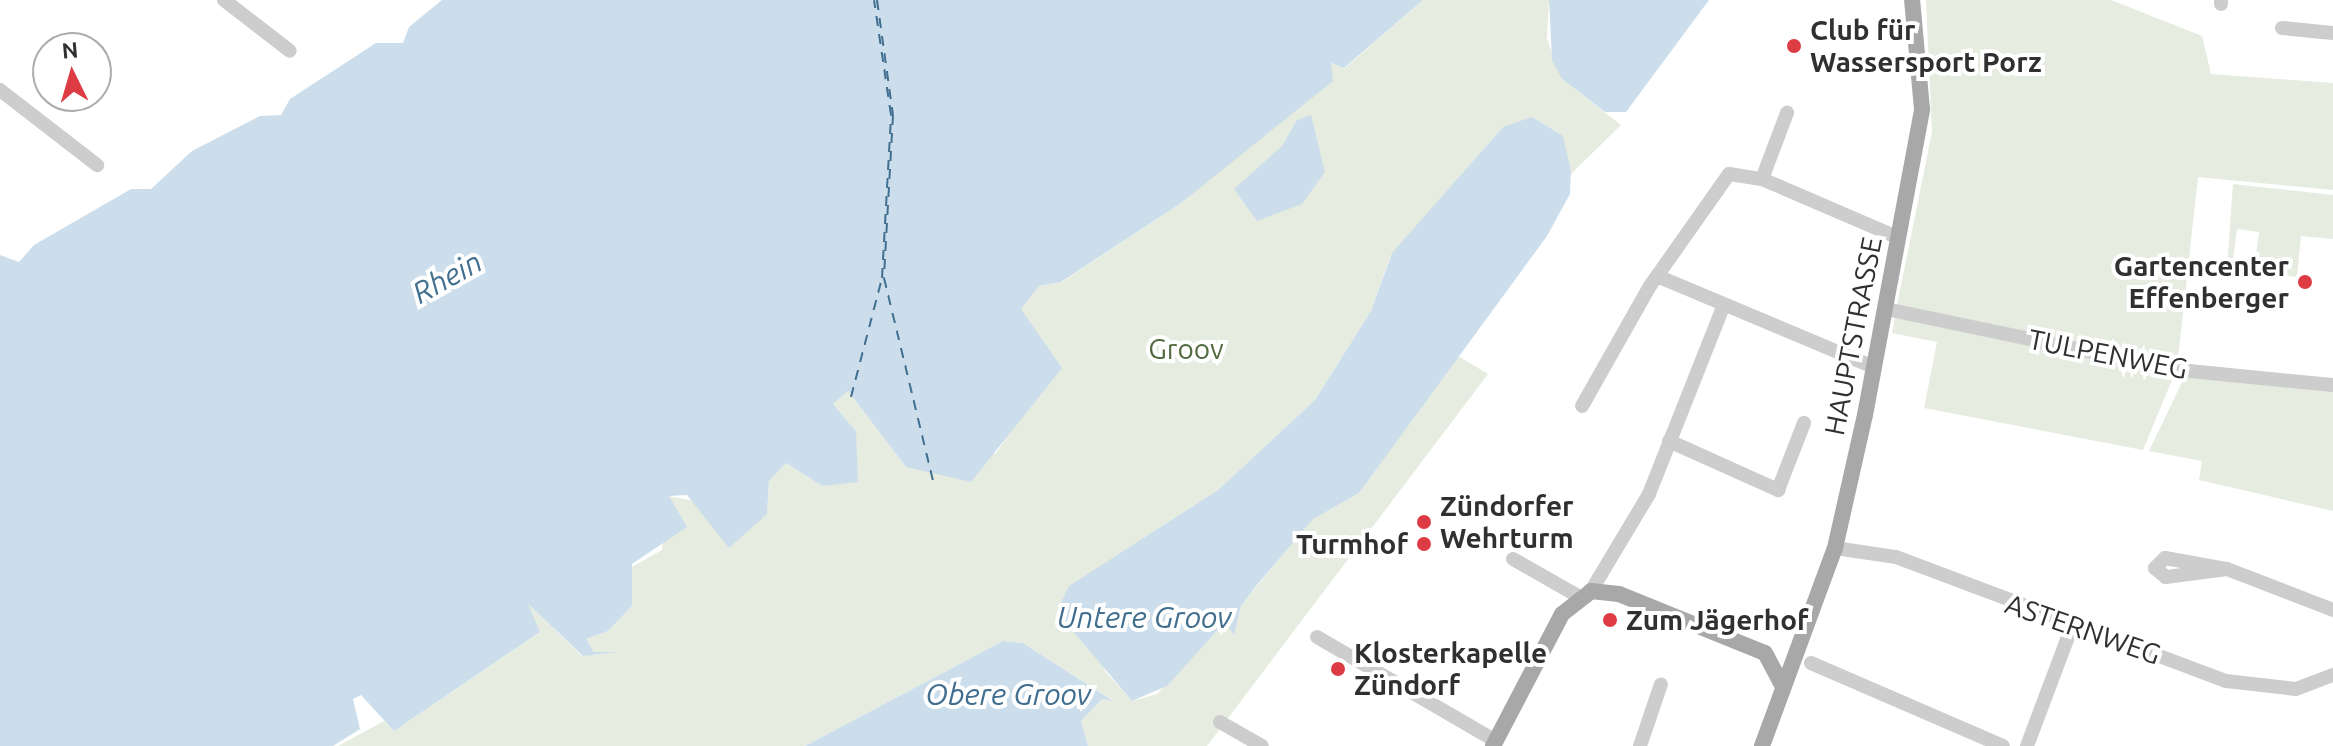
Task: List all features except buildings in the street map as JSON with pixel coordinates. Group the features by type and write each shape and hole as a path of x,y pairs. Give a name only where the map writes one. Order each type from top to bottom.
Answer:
{"main road":[{"name":"HAUPTSTRASSE","path":"1762,746 1835,548 1886,309 1922,109 1912,0"},
{"path":"1495,743 1585,593 1619,594 1765,653 1783,687"},
{"path":"1765,653 1801,635"}],"street":[{"path":"224,0 290,51"},
{"path":"2282,28 2333,33"},
{"path":"0,90 97,165"},
{"path":"1762,179 1787,113"},
{"path":"1582,406 1657,276 1729,174 1762,179 1899,238"},
{"path":"1657,276 1874,367"},
{"path":"1513,559 1585,593 1649,494 1724,305"},
{"name":"TULPENWEG","path":"1886,309 2179,370 2333,385"},
{"path":"1669,441 1778,490 1804,423"},
{"name":"ASTERNWEG","path":"1835,548 1896,557 2071,629 2264,688 2296,689 2333,675"},
{"path":"2227,569 2333,610"},
{"path":"2027,746 2071,629"},
{"path":"1317,637 1495,743"},
{"path":"1811,663 2003,746"},
{"path":"1640,746 1661,684"},
{"path":"1220,722 1262,746"}],"green space":[{"name":"Groov","path":"1423,0 1549,0 1547,39 1562,79 1621,125 1571,174 1568,164 1503,127 1390,257 1371,311 1315,400 1218,490 1076,582 1105,671 1132,701 1157,694 1226,621 1234,634 1241,606 1257,586 1313,518 1359,493 1458,356 1488,374 1207,746 1088,746 1081,721 1102,699 1112,700 1023,643 1003,641 805,746 338,746 384,721 394,731 539,633 523,608 528,604 582,656 615,652 594,652 586,639 608,631 632,606 628,569 662,550 668,496 767,514 769,481 786,463 822,486 856,431 833,404 848,391 906,467 932,470 996,453 1039,390 1021,309 1039,286 1062,282 1181,203 1267,131 1330,63 1345,68"},
{"path":"1926,0 2111,0 2202,36 2211,74 2333,83 2333,190 2198,177 2178,358 2171,363 1897,305 1932,132"},
{"path":"2233,184 2333,195 2333,239 2301,236 2297,277 2254,272 2259,232 2237,229 2232,269 2227,268"},
{"path":"1895,317 2166,373 2172,380 2143,450 1924,408 1937,342 1892,333"},
{"path":"2185,376 2333,391 2333,511 2199,480 2202,461 2149,451"}],"water":[{"name":"Rhein","path":"442,0 1423,0 1344,68 1331,63 1333,81 1181,203 1061,282 1039,286 1021,309 1062,368 971,482 906,467 848,391 833,404 856,431 858,482 822,486 786,463 769,481 767,514 729,548 687,495 669,496 687,527 632,564 632,606 608,631 586,639 594,652 618,652 583,656 528,604 540,632 394,731 361,695 353,699 360,729 333,746 0,746 0,255 19,262 34,245 131,189 151,189 192,151 260,116 281,115 290,99 376,43 403,43 409,27"},
{"path":"1549,0 1709,0 1626,112 1605,112 1562,79 1552,60"},
{"path":"1311,115 1325,172 1302,204 1257,221 1234,189 1282,146 1297,120"},
{"name":"Untere Groov","path":"1532,117 1563,136 1571,171 1570,194 1547,236 1359,493 1313,519 1257,585 1241,606 1234,635 1225,622 1167,686 1132,701 1065,622 1059,607 1069,586 1218,490 1315,400 1371,311 1392,253 1503,127"},
{"name":"Obere Groov","path":"1003,641 1023,643 1113,701 1102,699 1081,721 1088,746 805,746"}],"ferry route":[{"path":"851,397 882,278 891,115 874,0"},
{"path":"877,0 893,115 884,278 933,481"}],"place":[{"name":"Club für Wassersport Porz","path":"1794,46"},
{"name":"Gartencenter Effenberger","path":"2305,282"},
{"name":"Zündorfer Wehrturm","path":"1424,522"},
{"name":"Turmhof","path":"1424,544"},
{"name":"Zum Jägerhof","path":"1610,620"},
{"name":"Klosterkapelle Zündorf","path":"1338,669"}]}
